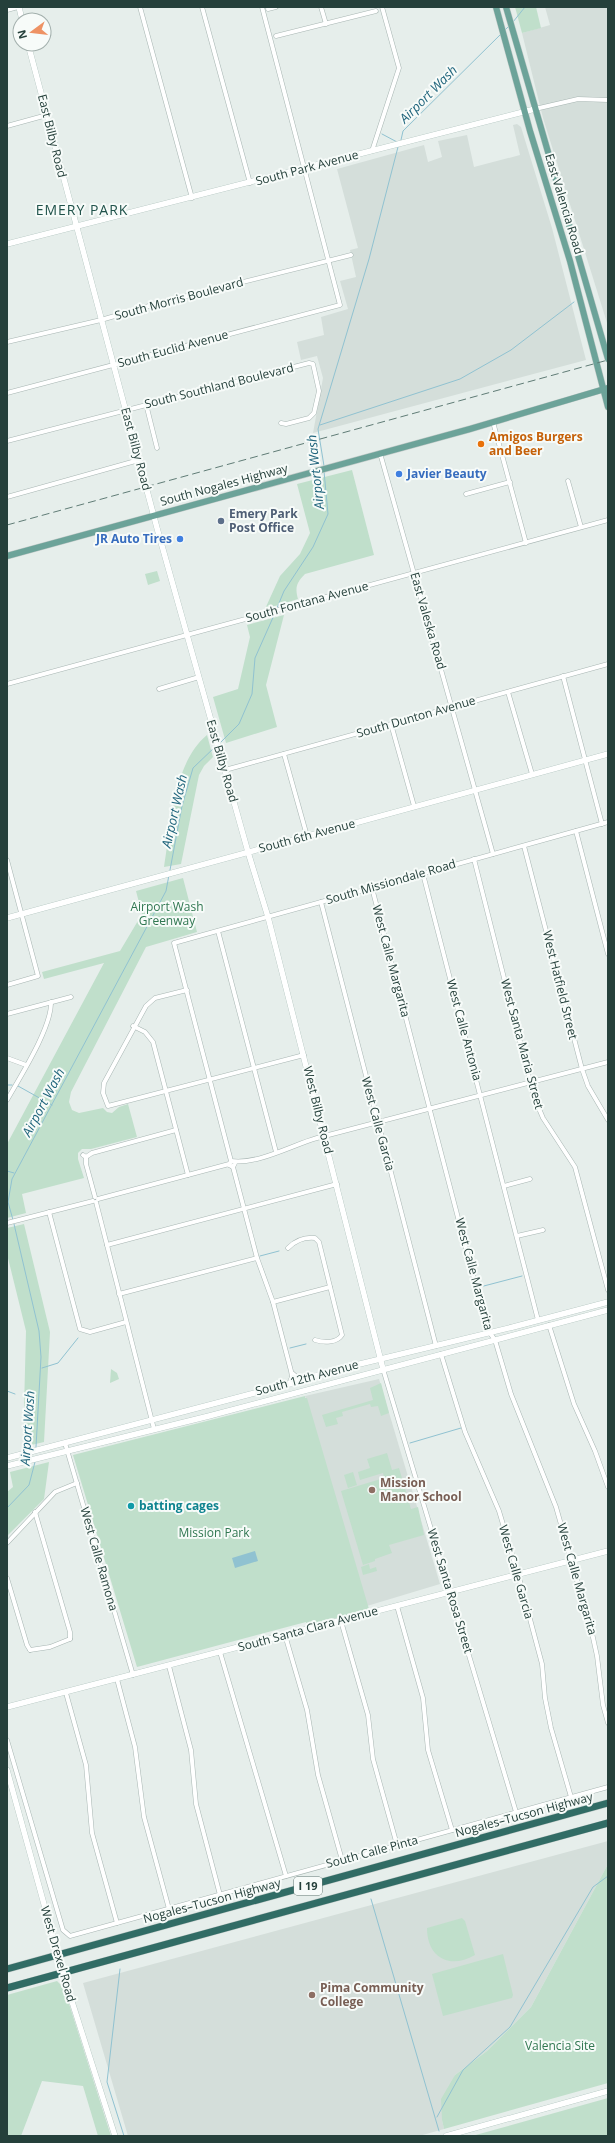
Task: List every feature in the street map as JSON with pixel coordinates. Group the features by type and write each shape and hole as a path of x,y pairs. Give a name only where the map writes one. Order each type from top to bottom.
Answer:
{"highway":[{"name":"Nogales–Tucson Highway","path":"7,1968 608,1803"},
{"name":"I 19","path":"7,1988 608,1823"},
{"path":"547,1840 608,1828"}],"main road":[{"name":"East Valencia Road","path":"496,7 525,111 579,292 606,389 608,407"},
{"name":"East Valencia Road","path":"506,7 534,109 562,199 608,359"},
{"path":"553,202 562,199"},
{"path":"579,292 588,290"},
{"name":"South Nogales Highway","path":"7,556 493,422 606,389"}],"street":[{"path":"7,10 18,7"},
{"path":"140,7 192,198"},
{"path":"202,7 250,183"},
{"path":"262,7 328,261"},
{"path":"268,9 276,7"},
{"path":"322,7 326,24"},
{"path":"372,151 399,68 382,7"},
{"path":"276,36 376,11"},
{"name":"East Bilby Road","path":"30,52 113,365 248,852"},
{"name":"South Park Avenue","path":"7,244 383,149 525,111 578,99 608,100"},
{"path":"7,126 47,115"},
{"name":"South Morris Boulevard","path":"7,342 101,320 159,303 351,255"},
{"name":"South Euclid Avenue","path":"7,393 340,305 328,261"},
{"name":"South Southland Boulevard","path":"7,441 125,409 309,363 314,365 319,391 314,413 311,417 286,424 281,423"},
{"path":"146,404 157,448"},
{"path":"493,422 526,543"},
{"name":"East Valeska Road","path":"380,453 493,854"},
{"path":"7,496 139,460"},
{"path":"568,481 581,528"},
{"path":"466,494 510,482"},
{"name":"South Fontana Avenue","path":"7,684 608,520"},
{"name":"South Dunton Avenue","path":"225,770 608,664"},
{"path":"563,676 602,824"},
{"path":"159,689 199,677"},
{"path":"508,692 532,774"},
{"path":"391,724 414,806"},
{"path":"284,754 306,836"},
{"name":"South 6th Avenue","path":"7,918 608,754"},
{"name":"South Missiondale Road","path":"187,990 174,943 608,822"},
{"path":"576,831 608,954"},
{"name":"West Hatfield Street","path":"524,846 582,1069 588,1086 608,1120"},
{"name":"West Bilby Road","path":"248,852 268,917 325,1136 383,1369"},
{"name":"West Santa Maria Street","path":"474,859 531,1083 543,1118 575,1167 608,1290"},
{"path":"7,860 38,976 7,985"},
{"name":"West Calle Antonia","path":"423,874 538,1320"},
{"name":"West Calle Margarita","path":"372,888 489,1333 495,1340 511,1394 546,1477 572,1560 592,1633 597,1656 603,1705 608,1723"},
{"name":"West Calle Garcia","path":"321,902 436,1346"},
{"path":"218,931 276,1152"},
{"path":"289,1384 292,1376 291,1371 273,1302 257,1258 243,1209 232,1164 210,1080 187,990 155,998 150,1002 133,1026 104,1083 103,1093 109,1107 166,1091 210,1080 304,1055"},
{"path":"7,1014 71,997"},
{"path":"7,1100 26,1065 51,1012 51,1002"},
{"path":"133,1026 145,1032 153,1042 188,1175"},
{"path":"7,1058 26,1065"},
{"path":"7,1223 276,1152 325,1136 608,1062"},
{"path":"154,1429 85,1156 176,1130"},
{"path":"504,1186 530,1179"},
{"path":"107,1245 337,1184"},
{"path":"49,1212 78,1326 81,1332 90,1332 126,1322"},
{"path":"517,1236 543,1230"},
{"path":"288,1248 294,1242 310,1238 316,1237 319,1242 342,1335 338,1340 322,1342 315,1340"},
{"path":"119,1294 257,1258"},
{"path":"273,1302 330,1287"},
{"name":"South 12th Avenue","path":"7,1458 289,1384 381,1358 489,1333 608,1302"},
{"name":"South 12th Avenue","path":"7,1466 306,1390 608,1310"},
{"path":"549,1325 574,1404 595,1451 608,1487"},
{"name":"West Calle Garcia","path":"441,1354 465,1432 497,1506 518,1574 542,1664 545,1698 551,1728 570,1797"},
{"name":"West Santa Rosa Street","path":"383,1369 516,1812"},
{"path":"291,1371 295,1378 313,1377"},
{"path":"303,1379 306,1390"},
{"name":"West Calle Ramona","path":"65,1443 133,1675"},
{"path":"7,1543 55,1492 77,1483"},
{"path":"30,1650 36,1650 72,1641 35,1512"},
{"name":"South Santa Clara Avenue","path":"7,1707 66,1693 608,1551"},
{"path":"7,1578 27,1645 30,1650"},
{"path":"397,1606 423,1698 428,1750 452,1830"},
{"path":"340,1621 368,1715 372,1759 397,1845"},
{"path":"285,1635 307,1710 318,1775 342,1860"},
{"path":"28,1654 30,1650"},
{"path":"220,1652 286,1876"},
{"path":"169,1666 191,1750 196,1804 220,1895"},
{"path":"117,1679 135,1747 144,1817 169,1909"},
{"path":"66,1693 86,1765 92,1833 117,1922"},
{"name":"West Drexel Road","path":"7,1740 63,1930 67,1935"},
{"name":"West Drexel Road","path":"7,1770 54,1944 115,2136"},
{"name":"South Calle Pinta","path":"67,1935 72,1936 117,1922 220,1895 608,1786"},
{"path":"446,2136 608,2091"}],"shaded area":[{"path":"545,7 608,7 608,326 543,118 522,33 550,25"},
{"path":"517,124 521,127 552,228 586,360 313,433 323,378 317,356 301,360 297,342 324,335 321,317 348,309 340,281 356,277 350,250 358,248 337,169 424,145 428,162 442,157 438,141 467,135 474,167 520,155 513,125"},
{"name":"Mission Manor School","path":"379,1379 440,1584 367,1606 305,1396"},
{"name":"Pima Community College","path":"608,1841 608,1864 531,2007 487,2051 455,2075 442,2120 444,2129 419,2136 128,2136 83,1983"}],"green space":[{"path":"515,7 536,7 541,28 522,33"},
{"path":"352,470 374,555 305,574 297,586 298,599 265,609 280,576 300,554 310,533 297,484"},
{"path":"157,571 160,581 148,585 145,574"},
{"path":"284,615 266,685 277,727 226,743 213,697 238,689 250,637 247,625"},
{"name":"Airport Wash Greenway","path":"207,735 213,757 204,766 199,775 181,864 164,867 175,796 180,778 196,747"},
{"name":"Airport Wash Greenway","path":"183,878 197,932 146,947 71,1092 69,1102 72,1110 79,1113 103,1108 107,1112 112,1113 119,1107 128,1104 137,1137 91,1149 82,1149 78,1153 78,1159 84,1178 22,1194 26,1213 7,1218 7,1144 104,963 44,979 42,972 120,951 142,914 136,891"},
{"path":"24,1224 50,1332 44,1442 23,1447 26,1331 7,1254 7,1228"},
{"path":"111,1369 117,1373 119,1379 110,1383"},
{"path":"381,1383 389,1413 381,1416 378,1406 371,1407 370,1404 342,1412 343,1416 336,1418 338,1424 326,1427 322,1415 373,1400 370,1388"},
{"name":"Mission Park","path":"305,1396 305,1398 307,1398 369,1609 307,1626 306,1622 137,1667 73,1455"},
{"path":"387,1453 392,1470 399,1468 411,1509 418,1507 424,1535 389,1545 392,1553 363,1565 341,1491 384,1478 383,1473 360,1480 358,1472 370,1468 367,1459"},
{"path":"49,1462 44,1499 7,1536 7,1492 13,1487 10,1472"},
{"path":"353,1472 357,1485 348,1488 344,1475"},
{"path":"369,1564 370,1569 376,1567 377,1571 363,1575 361,1567"},
{"name":"Valencia Site","path":"608,1864 608,2083 444,2129 441,2099 455,2075 487,2051 531,2007"},
{"path":"462,1918 465,1921 475,1955 457,1961 448,1961 441,1958 431,1947 427,1928"},
{"path":"503,1954 513,1995 512,1998 443,2016 432,1974"},
{"path":"57,1981 64,1988 111,2136 98,2136 83,2086 42,2081 21,2136 7,2136 7,1995"},
{"path":"608,2098 608,2136 472,2136"}],"water":[{"path":"255,1551 258,1561 235,1568 232,1558"}],"waterway":[{"path":"513,22 525,7"},
{"path":"505,30 509,26"},
{"name":"Airport Wash","path":"401,140 403,131 501,34"},
{"path":"382,134 397,142"},
{"name":"Airport Wash","path":"324,466 318,429 369,259 398,147"},
{"path":"320,425 460,379 511,350 574,302"},
{"name":"Airport Wash","path":"277,608 284,591 313,547 328,514 324,471"},
{"name":"Airport Wash","path":"220,743 239,724 252,694 255,658 275,613"},
{"name":"Airport Wash","path":"170,870 182,806 193,768 216,746"},
{"name":"Airport Wash","path":"13,1220 8,1202 12,1179 166,891 169,875"},
{"path":"7,1085 12,1085"},
{"path":"18,1086 52,1105"},
{"path":"7,1171 14,1173"},
{"name":"Airport Wash","path":"14,1224 39,1331 41,1357 36,1447"},
{"path":"260,1256 279,1251"},
{"path":"480,1287 522,1276"},
{"path":"42,1368 58,1363 78,1338"},
{"path":"290,1348 306,1344"},
{"path":"7,1391 15,1394"},
{"path":"410,1443 461,1428"},
{"name":"Airport Wash","path":"7,1508 29,1485 35,1462"},
{"path":"437,2117 463,2070 510,2027 593,1887 608,1876"},
{"path":"371,1899 439,2131"},
{"path":"120,1969 107,2082 124,2136"}],"railway":[{"path":"7,525 608,360"}],"place":[{"name":"Amigos Burgers and Beer","path":"481,444"},
{"name":"Javier Beauty","path":"399,474"},
{"name":"Emery Park Post Office","path":"221,521"},
{"name":"JR Auto Tires","path":"180,539"},
{"name":"Mission Manor School","path":"372,1490"},
{"name":"batting cages","path":"131,1506"},
{"name":"Pima Community College","path":"312,1995"}],"district":[{"name":"EMERY PARK","path":"82,210"}]}
